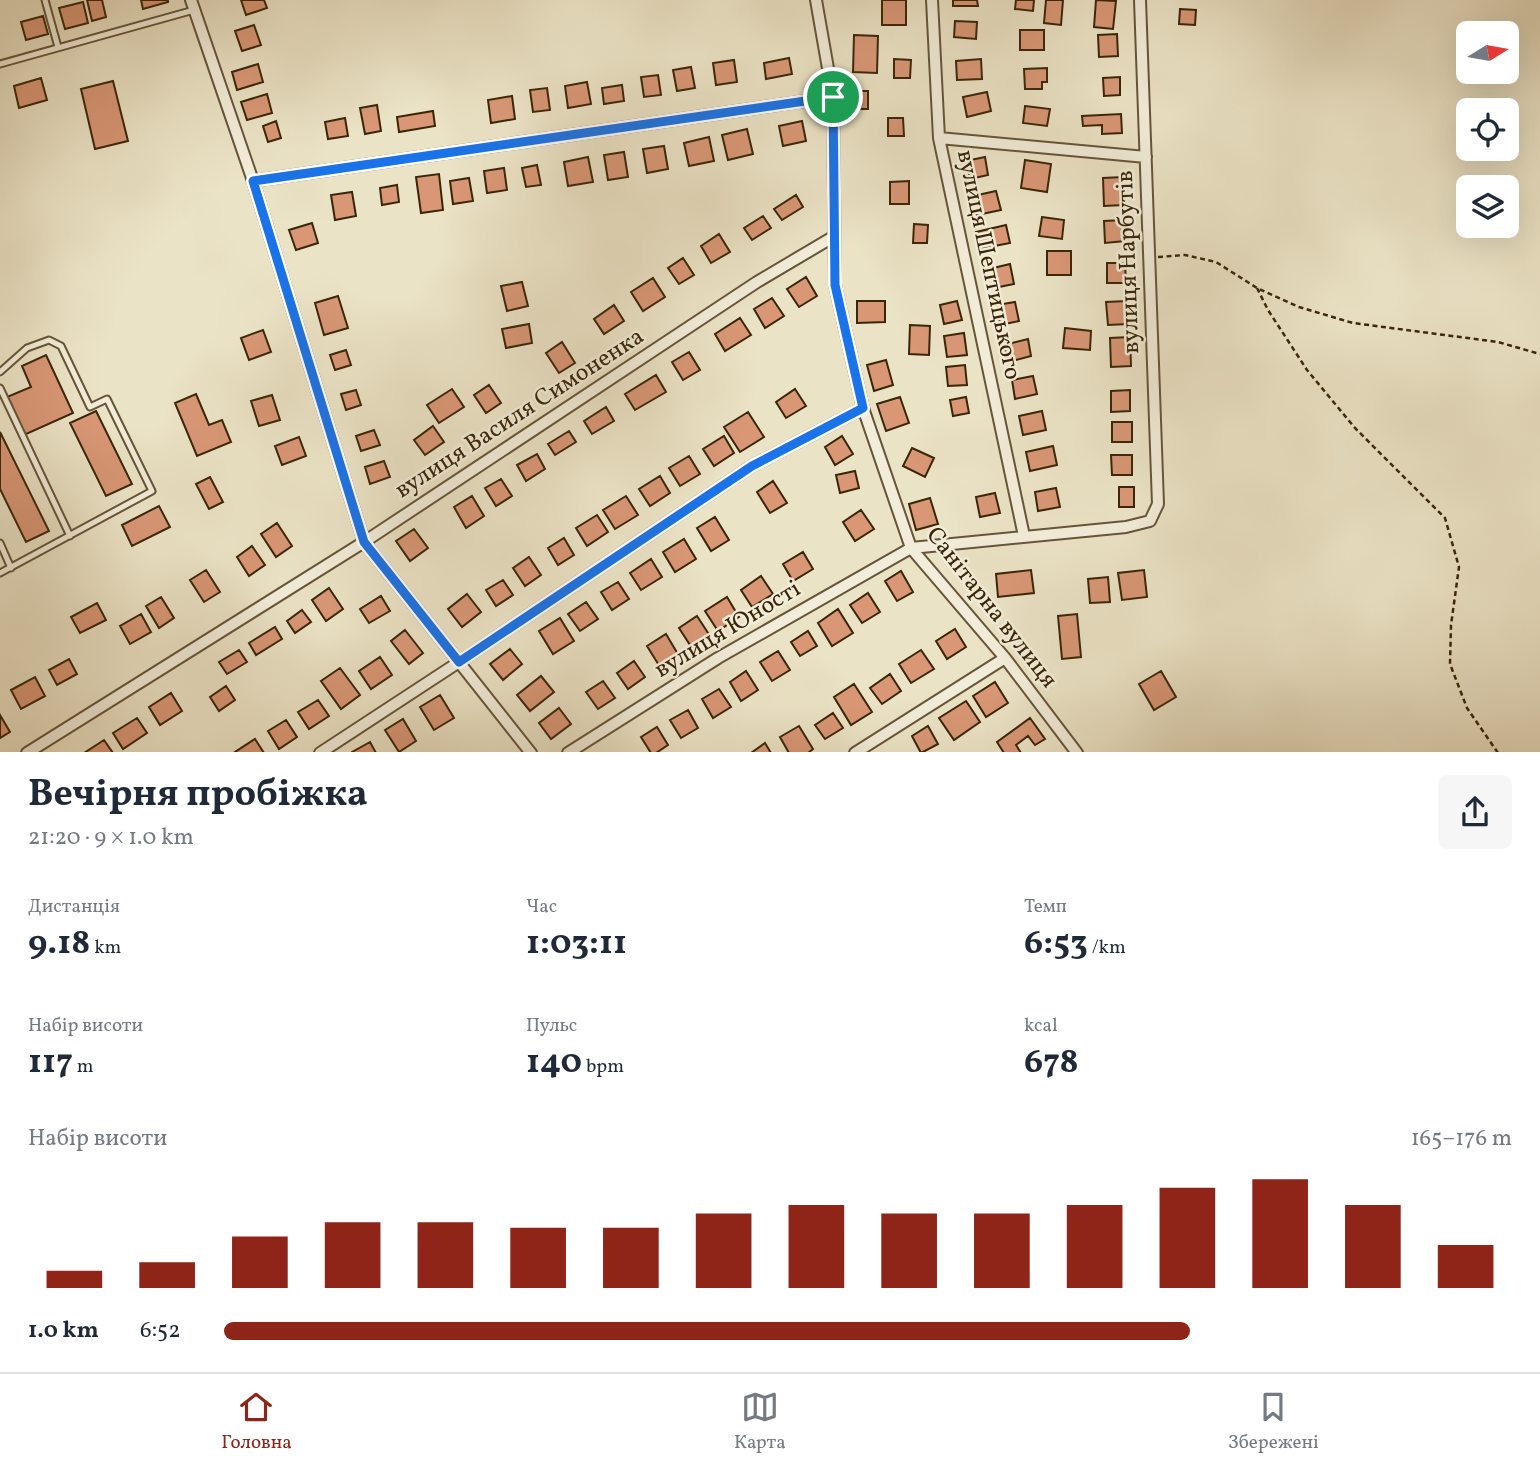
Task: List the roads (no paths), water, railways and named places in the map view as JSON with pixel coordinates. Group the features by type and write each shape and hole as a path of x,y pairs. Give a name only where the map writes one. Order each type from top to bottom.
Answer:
{"street":[{"path":"816,0 833,97 833,237"},
{"name":"вулиця Шептицького","path":"932,0 939,138 1024,536"},
{"name":"вулиця Нарбутів","path":"1024,536 1126,527 1150,521 1158,504 1140,0"},
{"path":"192,5 253,181 364,542 531,752"},
{"path":"253,181 833,97"},
{"path":"939,138 1146,157"},
{"name":"Санітарна вулиця","path":"833,237 835,285 863,408 911,548 1005,658 1077,752"},
{"name":"вулиця Василя Симоненка","path":"27,752 364,542 757,282 833,237"},
{"path":"320,752 752,466 863,408"},
{"path":"911,548 1024,536"},
{"name":"вулиця Юності","path":"568,752 718,658 911,548"},
{"path":"855,752 1005,658"}],"lane":[{"path":"46,0 58,47"},
{"path":"0,64 192,5"},
{"path":"0,372 27,348 49,340 61,346 90,407 107,399 152,491 0,573"},
{"path":"0,388 70,536"},
{"path":"0,543 11,568"}]}
